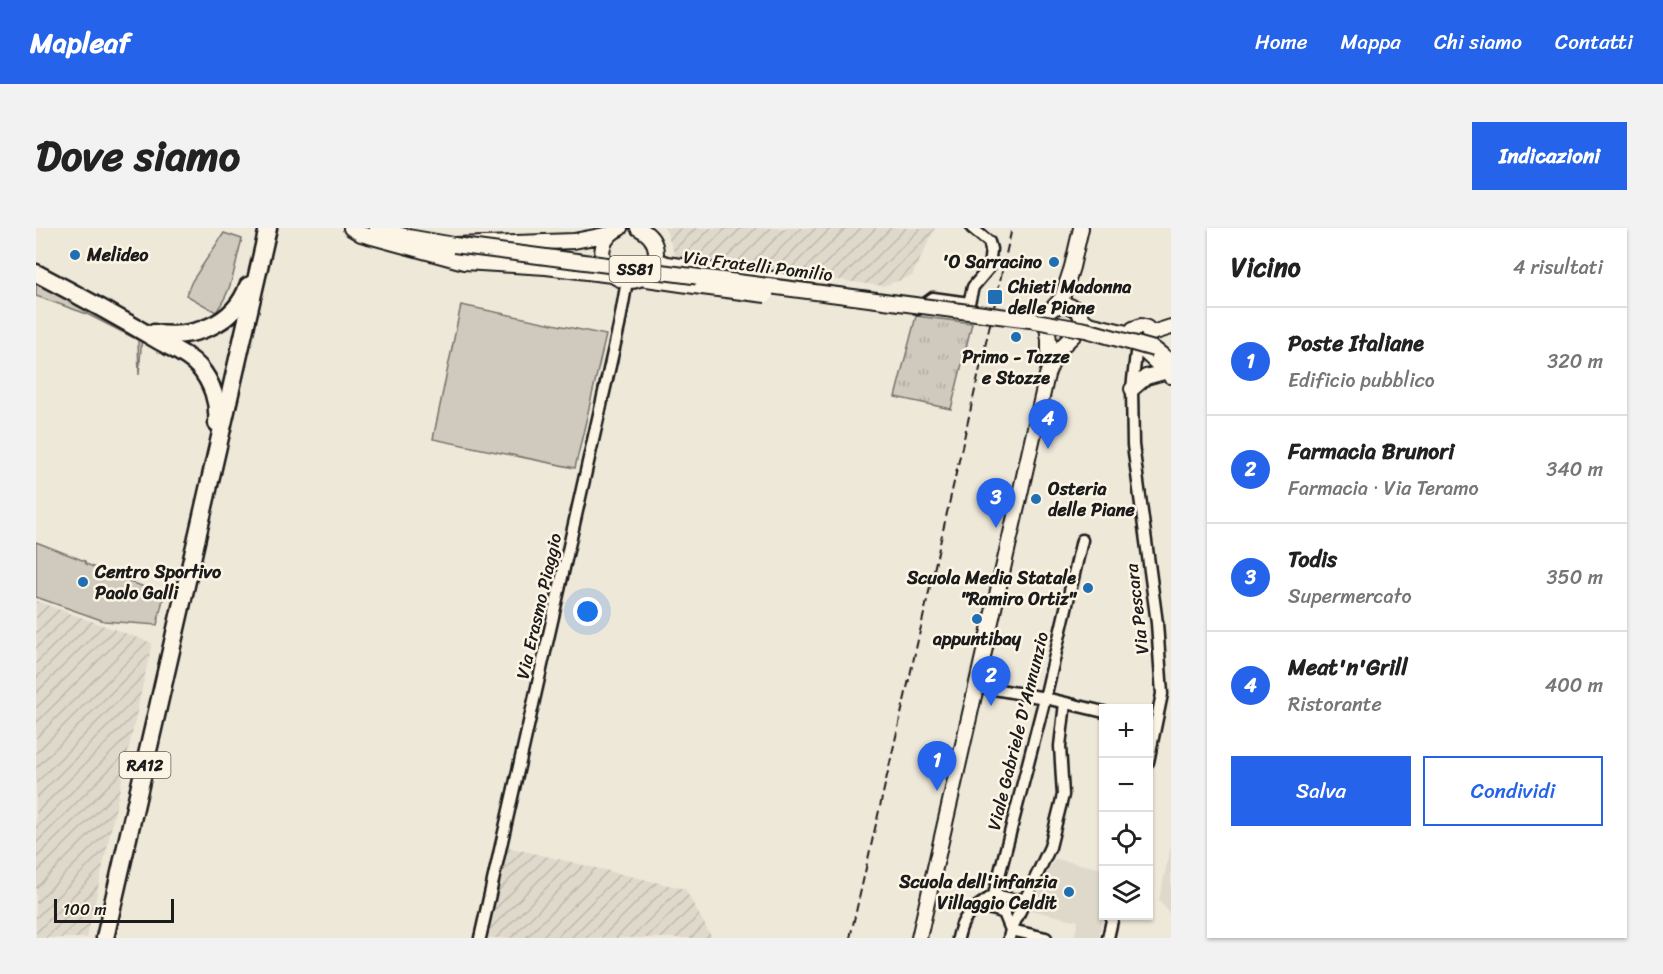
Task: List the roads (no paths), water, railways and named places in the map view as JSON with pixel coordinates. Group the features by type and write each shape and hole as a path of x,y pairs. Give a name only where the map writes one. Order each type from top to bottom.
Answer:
{"highway":[{"name":"RA12","path":"105,938 268,228"},
{"name":"RA12","path":"117,938 279,228"},
{"path":"146,331 183,335 220,321 234,309 243,297 252,271 262,255"},
{"path":"36,273 146,331 187,356 200,369 215,398 217,416 206,472 209,485"}],"main road":[{"path":"351,228 361,234 464,262 612,274 787,298 816,292"},
{"name":"Via Fratelli Pomilio","path":"376,228 454,245 1060,325 1154,349"},
{"path":"638,228 652,238 656,253 654,266 638,278"},
{"path":"922,938 1048,371 1049,331 1046,320 1050,311 1062,298 1081,228"},
{"path":"612,274 602,259 605,242 616,230"},
{"path":"454,245 573,241 616,230"},
{"path":"656,253 667,264 786,281 816,292"},
{"path":"1048,371 1068,339 1076,335 1081,320 1072,297 1072,267"},
{"path":"1055,307 1065,305 1081,320 1135,341 1147,342 1149,334 1169,329"},
{"path":"1049,331 1057,338 1068,339"},
{"path":"1135,341 1169,370"},
{"path":"1154,349 1169,370"},
{"name":"SS81","path":"1154,349 1171,355"},
{"path":"1132,388 1146,377 1169,370"}],"street":[{"path":"652,228 656,253"},
{"name":"Via Fratelli Pomilio","path":"638,278 916,311 933,298 969,303 974,287 988,268 991,249 988,242 972,228"},
{"name":"Via Erasmo Piaggio","path":"480,938 619,326 638,278"},
{"name":"Via Pescara","path":"1135,341 1132,388 1133,445 1167,696 1153,724"},
{"name":"Viale Gabriele D'Annunzio","path":"994,895 1045,698 1082,540"},
{"path":"977,686 1045,698 1099,711"},
{"path":"1010,934 1050,847 1063,795 1060,746 1065,703"},
{"path":"958,938 967,916 994,895 1016,900 1026,898"},
{"path":"994,895 1004,913 1010,934"},
{"path":"974,909 991,909 1004,913"},
{"path":"1108,938 1112,920"},
{"path":"1010,934 1046,938"}],"waterway":[{"path":"36,263 70,282"}],"railway":[{"path":"850,938 1012,228"}],"place":[{"name":"Melideo","path":"75,255"},
{"name":"'O Sarracino","path":"1054,262"},
{"name":"Chieti Madonna delle Piane","path":"995,297"},
{"name":"Primo - Tazze e Stozze","path":"1016,337"},
{"name":"Meat'n'Grill","path":"1048,449"},
{"name":"Osteria delle Piane","path":"1036,499"},
{"name":"Todis","path":"996,528"},
{"name":"Centro Sportivo Paolo Galli","path":"83,582"},
{"name":"Scuola Media Statale \"Ramiro Ortiz\"","path":"1088,588"},
{"name":"appuntibay","path":"977,619"},
{"name":"Farmacia Brunori","path":"991,706"},
{"name":"Poste Italiane","path":"937,791"},
{"name":"Scuola dell'infanzia Villaggio Celdit","path":"1069,892"}]}
